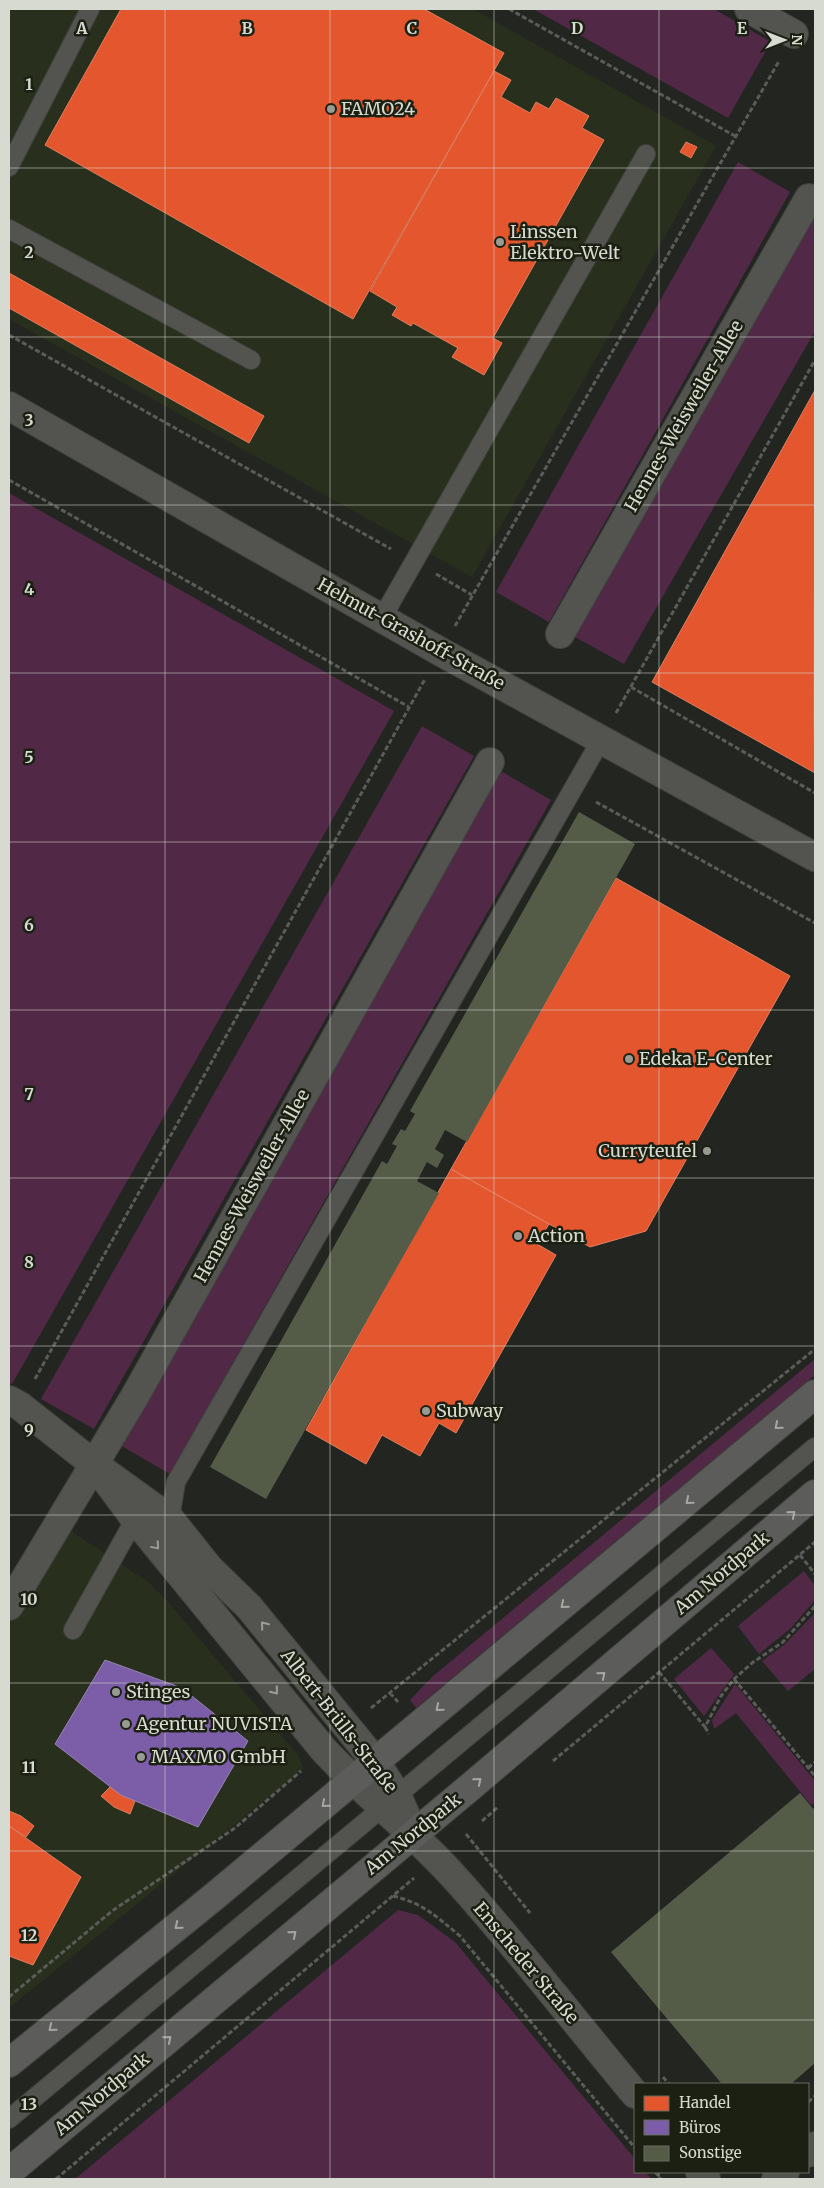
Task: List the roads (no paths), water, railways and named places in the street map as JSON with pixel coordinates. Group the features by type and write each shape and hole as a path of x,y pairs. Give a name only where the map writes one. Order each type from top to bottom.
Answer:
{"street":[{"path":"749,9 794,34"},
{"name":"Hennes-Weisweiler-Allee","path":"560,634 809,198"},
{"name":"Helmut-Grashoff-Straße","path":"9,406 441,652 815,857"},
{"name":"Hennes-Weisweiler-Allee","path":"9,1606 95,1465 490,762"},
{"path":"9,2063 216,1895 815,1394"},
{"name":"Albert-Brülls-Straße","path":"14,1403 170,1519 209,1568 249,1607 375,1761 390,1801 414,1834"},
{"name":"Albert-Brülls-Straße","path":"95,1465 134,1519 323,1749 352,1781 390,1801"},
{"name":"Am Nordpark","path":"9,2172 414,1834 815,1494"},
{"name":"Enscheder Straße","path":"414,1834 436,1860 455,1877 634,2093"}],"lane":[{"path":"9,167 90,9"},
{"path":"382,618 646,154"},
{"path":"9,229 251,360"},
{"path":"170,1519 176,1482 601,740"},
{"path":"9,2119 815,1447"},
{"path":"73,1630 134,1519"}],"place":[{"name":"FAMO24","path":"331,109"},
{"name":"Linssen Elektro-Welt","path":"500,242"},
{"name":"Edeka E-Center","path":"629,1059"},
{"name":"Curryteufel","path":"707,1151"},
{"name":"Action","path":"518,1236"},
{"name":"Subway","path":"426,1411"},
{"name":"Stinges","path":"116,1692"},
{"name":"Agentur NUVISTA","path":"126,1724"},
{"name":"MAXMO GmbH","path":"141,1757"}]}
